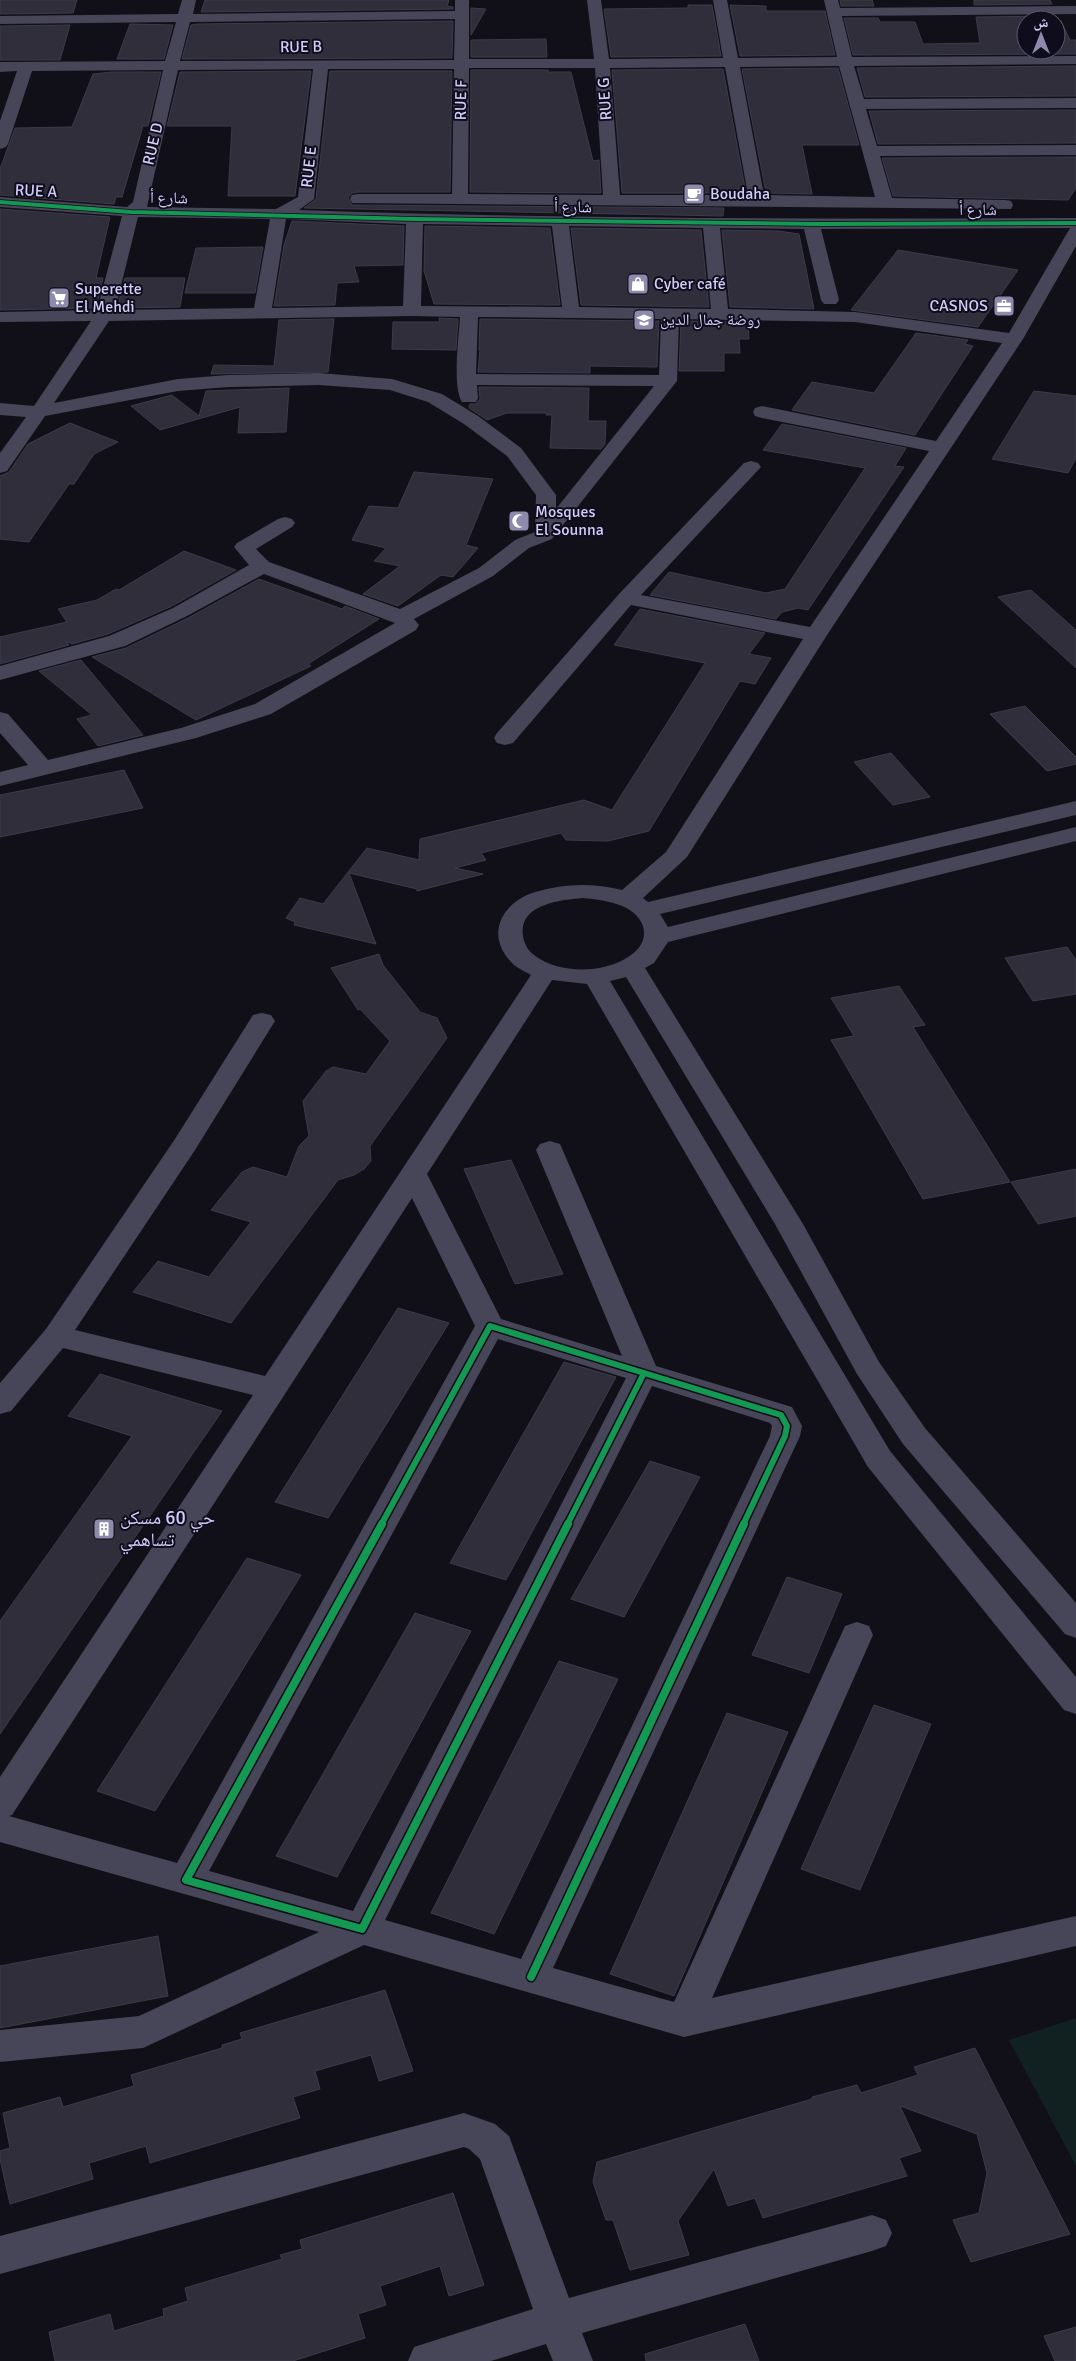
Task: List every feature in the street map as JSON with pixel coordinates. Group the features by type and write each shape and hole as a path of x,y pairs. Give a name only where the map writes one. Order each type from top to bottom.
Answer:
{"street":[{"name":"RUE D","path":"0,467 105,314 137,207 189,0"},
{"name":"RUE G","path":"594,0 602,64 612,199"},
{"path":"720,0 730,63 757,200"},
{"path":"885,203 845,61 833,6 1076,10"},
{"path":"0,20 184,19 462,8"},
{"name":"RUE F","path":"460,199 462,8"},
{"name":"RUE B","path":"0,67 1076,60"},
{"name":"RUE E","path":"279,214 306,199 321,64"},
{"path":"0,144 26,67"},
{"path":"858,104 1076,103"},
{"path":"871,151 1076,150"},
{"name":"شارع أ","path":"71,206 137,207 325,199"},
{"name":"شارع أ","path":"344,199 757,200 1024,205"},
{"name":"شارع أ","path":"0,202 415,219 816,224 1076,223"},
{"name":"RUE A","path":"0,202 71,206"},
{"path":"818,202 816,224 830,300"},
{"name":"شارع أ","path":"30,204 137,207"},
{"path":"262,312 279,214"},
{"path":"412,311 415,219"},
{"path":"560,220 571,312"},
{"path":"711,222 720,314"},
{"path":"636,905 675,857 816,635 1014,339 1076,231"},
{"path":"0,317 412,311 720,314 855,317 1014,339"},
{"path":"469,312 467,379 471,420"},
{"path":"401,617 486,572 522,544 545,535 668,381 670,315"},
{"path":"0,409 39,412 178,385 274,379 319,379 392,385 422,393 471,420 514,452 546,495 545,535"},
{"path":"467,379 668,381"},
{"path":"762,412 941,448"},
{"path":"505,738 626,598 751,467"},
{"path":"0,779 188,733 263,709 408,625 401,617 262,566 246,552 244,547 285,523"},
{"path":"0,673 117,641 180,612 262,566"},
{"path":"626,598 816,635"},
{"path":"0,719 43,769"},
{"path":"636,905 1076,808"},
{"path":"657,937 1076,834"},
{"path":"591,891 606,893 636,905 654,923 657,937 653,948 645,958 632,967 595,977 570,976 546,971 527,962 515,950 509,936 512,922 522,909 538,899 559,893 591,891"},
{"path":"632,967 789,1224 878,1383 933,1461 1076,1625"},
{"path":"0,1805 546,971"},
{"path":"595,977 879,1459 1076,1701"},
{"path":"0,1404 56,1336 185,1144 262,1021"},
{"path":"0,2046 143,2032 362,1929 644,1373 550,1150"},
{"path":"414,1175 490,1326 782,1415 786,1426 785,1436 531,1977"},
{"path":"186,1880 490,1326"},
{"path":"56,1336 274,1389"},
{"path":"684,2020 857,1635"},
{"path":"0,1828 684,2020 1076,1932"},
{"path":"0,2255 464,2130 482,2136 495,2148 573,2361"},
{"path":"428,2361 557,2321 872,2234"}],"shaded area":[{"path":"1076,2018 1076,2166 1009,2040"}],"building":[{"path":"0,0 77,0 73,13 0,14"},
{"path":"205,0 449,0 447,6 453,7 453,9 201,12"},
{"path":"840,0 872,0 874,6 841,6"},
{"path":"974,0 1050,0 1052,4 974,5"},
{"path":"688,5 712,5 721,56 611,57 604,9 688,8"},
{"path":"730,5 766,6 766,11 825,11 835,55 740,56"},
{"path":"471,8 486,9 471,35"},
{"path":"1016,16 1016,54 853,55 844,18 878,18 880,22 915,22 923,44 980,43 976,17"},
{"path":"453,21 452,58 182,59 191,25 198,24"},
{"path":"130,24 173,25 164,59 117,59"},
{"path":"70,25 60,60 0,60 0,26"},
{"path":"1066,32 1070,40 1076,40 1076,54 1066,54"},
{"path":"546,39 547,57 471,57 471,40"},
{"path":"1076,66 1076,96 865,97 857,68"},
{"path":"838,68 859,145 802,145 812,194 766,193 742,69"},
{"path":"723,69 746,193 622,193 612,70"},
{"path":"471,70 548,70 548,72 571,72 593,161 599,160 601,193 470,192"},
{"path":"311,71 295,196 228,196 232,126 167,126 180,72"},
{"path":"330,71 452,71 450,192 358,192 352,193 348,198 352,205 724,208 723,216 304,208 316,199"},
{"path":"161,72 148,126 143,126 122,197 116,197 114,204 0,195 0,169 15,128 72,127 93,74"},
{"path":"1076,110 1076,143 878,144 869,111"},
{"path":"1076,157 1076,188 1068,200 893,196 882,158"},
{"path":"0,209 110,217 96,278 103,278 96,308 0,310"},
{"path":"292,221 404,226 403,265 354,266 359,282 337,283 335,305 274,306 284,245"},
{"path":"425,226 550,228 560,305 434,304 424,271"},
{"path":"571,228 701,230 709,307 581,305"},
{"path":"722,230 778,231 799,234 814,309 730,307"},
{"path":"263,247 255,293 185,293 196,248"},
{"path":"898,250 1018,270 978,327 851,310"},
{"path":"125,278 185,278 180,307 117,308"},
{"path":"439,318 458,319 456,350 392,349 393,322 440,322"},
{"path":"334,319 328,372 211,374 214,365 274,366 279,320"},
{"path":"480,319 659,321 657,367 590,366 590,373 478,372"},
{"path":"681,321 748,322 749,339 739,339 740,353 724,353 724,371 679,371"},
{"path":"916,333 968,340 965,344 973,346 915,435 792,410 812,382 874,393"},
{"path":"479,387 589,388 588,421 606,421 605,444 601,449 550,448 552,415 546,415 547,413 507,413 487,420 469,408 470,404 476,404 480,399"},
{"path":"289,388 286,432 238,433 240,407 160,430 131,406 172,395 199,416 206,391"},
{"path":"1034,391 1076,396 1076,458 1068,473 992,459"},
{"path":"70,423 118,442 94,454 74,484 69,484 29,542 0,539 0,476 9,472 28,444"},
{"path":"782,424 906,448 895,466 904,467 808,610 798,608 782,612 776,619 650,595 669,572 766,593 785,589 865,468 763,450"},
{"path":"414,472 493,479 466,545 478,548 453,577 441,575 398,606 363,594 400,566 374,561 386,548 352,540 369,506 398,508"},
{"path":"184,551 236,570 172,606 108,634 72,644 65,641 69,645 0,664 0,637 67,622 58,609 97,600 116,589 119,590"},
{"path":"259,579 342,609 345,606 379,619 308,664 311,666 196,720 92,657 126,648 188,618"},
{"path":"1031,590 1076,630 1076,668 998,597"},
{"path":"640,609 765,633 749,654 771,658 755,684 740,681 649,831 608,841 566,840 561,833 481,853 486,860 455,868 483,874 417,891 417,889 349,873 376,944 294,925 295,922 286,918 300,898 323,904 367,848 419,860 420,839 584,800 612,810 705,663 614,645"},
{"path":"81,660 143,735 98,746 77,719 92,715 39,671"},
{"path":"1025,706 1076,757 1076,764 1047,771 990,714"},
{"path":"891,753 930,797 893,805 854,762"},
{"path":"124,770 143,808 0,837 0,795"},
{"path":"1067,947 1076,960 1076,994 1033,1001 1005,958"},
{"path":"379,954 383,965 420,1012 437,1018 447,1038 370,1146 371,1161 364,1169 354,1175 338,1180 231,1323 133,1292 158,1261 209,1277 251,1222 211,1210 242,1172 253,1167 287,1177 299,1146 309,1136 303,1101 326,1071 333,1067 366,1074 390,1041 360,1009 358,1010 331,968"},
{"path":"899,986 925,1025 913,1027 1010,1182 923,1199 831,1040 854,1036 831,998"},
{"path":"511,1160 563,1274 515,1284 464,1169"},
{"path":"1076,1169 1076,1216 1038,1224 1011,1182"},
{"path":"398,1308 449,1323 328,1518 275,1502"},
{"path":"564,1362 616,1377 506,1580 450,1563"},
{"name":"حي 60 مسكن تساهمي","path":"100,1374 222,1411 0,1734 0,1621 132,1436 68,1416"},
{"path":"650,1461 700,1477 624,1617 571,1599"},
{"path":"247,1558 301,1575 155,1811 97,1791"},
{"path":"787,1577 842,1594 809,1673 752,1655"},
{"path":"415,1613 471,1631 337,1877 276,1856"},
{"path":"559,1661 618,1679 494,1934 431,1913"},
{"path":"874,1705 931,1724 860,1890 801,1869"},
{"path":"727,1713 788,1732 674,1996 610,1974"},
{"path":"158,1936 168,1996 0,2028 0,1966"},
{"path":"385,1990 413,2071 379,2081 371,2055 315,2071 320,2089 293,2097 300,2118 150,2163 146,2146 89,2163 93,2179 10,2204 0,2159 0,2151 10,2148 3,2113 60,2097 63,2107 134,2086 131,2075 222,2048 222,2045 242,2039 240,2033"},
{"path":"975,2048 1070,2234 971,2262 953,2220 979,2213 987,2173 977,2134 900,2106 921,2151 899,2158 907,2176 763,2218 755,2198 728,2206 714,2169 678,2221 689,2255 630,2270 613,2220 606,2220 593,2182 597,2162 857,2085 861,2093 918,2075 914,2067"},
{"path":"453,2193 484,2285 449,2296 440,2266 380,2286 386,2305 358,2314 365,2338 293,2361 55,2361 49,2332 110,2314 114,2331 164,2316 163,2309 188,2301 185,2288 282,2259 280,2255 302,2249 300,2240"},
{"path":"745,2324 759,2361 646,2361 645,2354"},
{"path":"1076,2327 1076,2361 1055,2361 1044,2336"}],"cycle path":[{"path":"0,202 131,212 279,214 415,219 821,224 1076,223"},
{"path":"531,1977 785,1436 787,1426 781,1415 644,1373 362,1929 186,1880 490,1326 644,1373"}],"place":[{"name":"Boudaha","path":"694,194"},
{"name":"Cyber café","path":"638,284"},
{"name":"Superette El Mehdi","path":"59,298"},
{"name":"CASNOS","path":"1004,306"},
{"name":"روضة جمال الدين","path":"644,320"},
{"name":"Mosques El Sounna","path":"519,521"},
{"name":"حي 60 مسكن تساهمي","path":"104,1529"}]}
